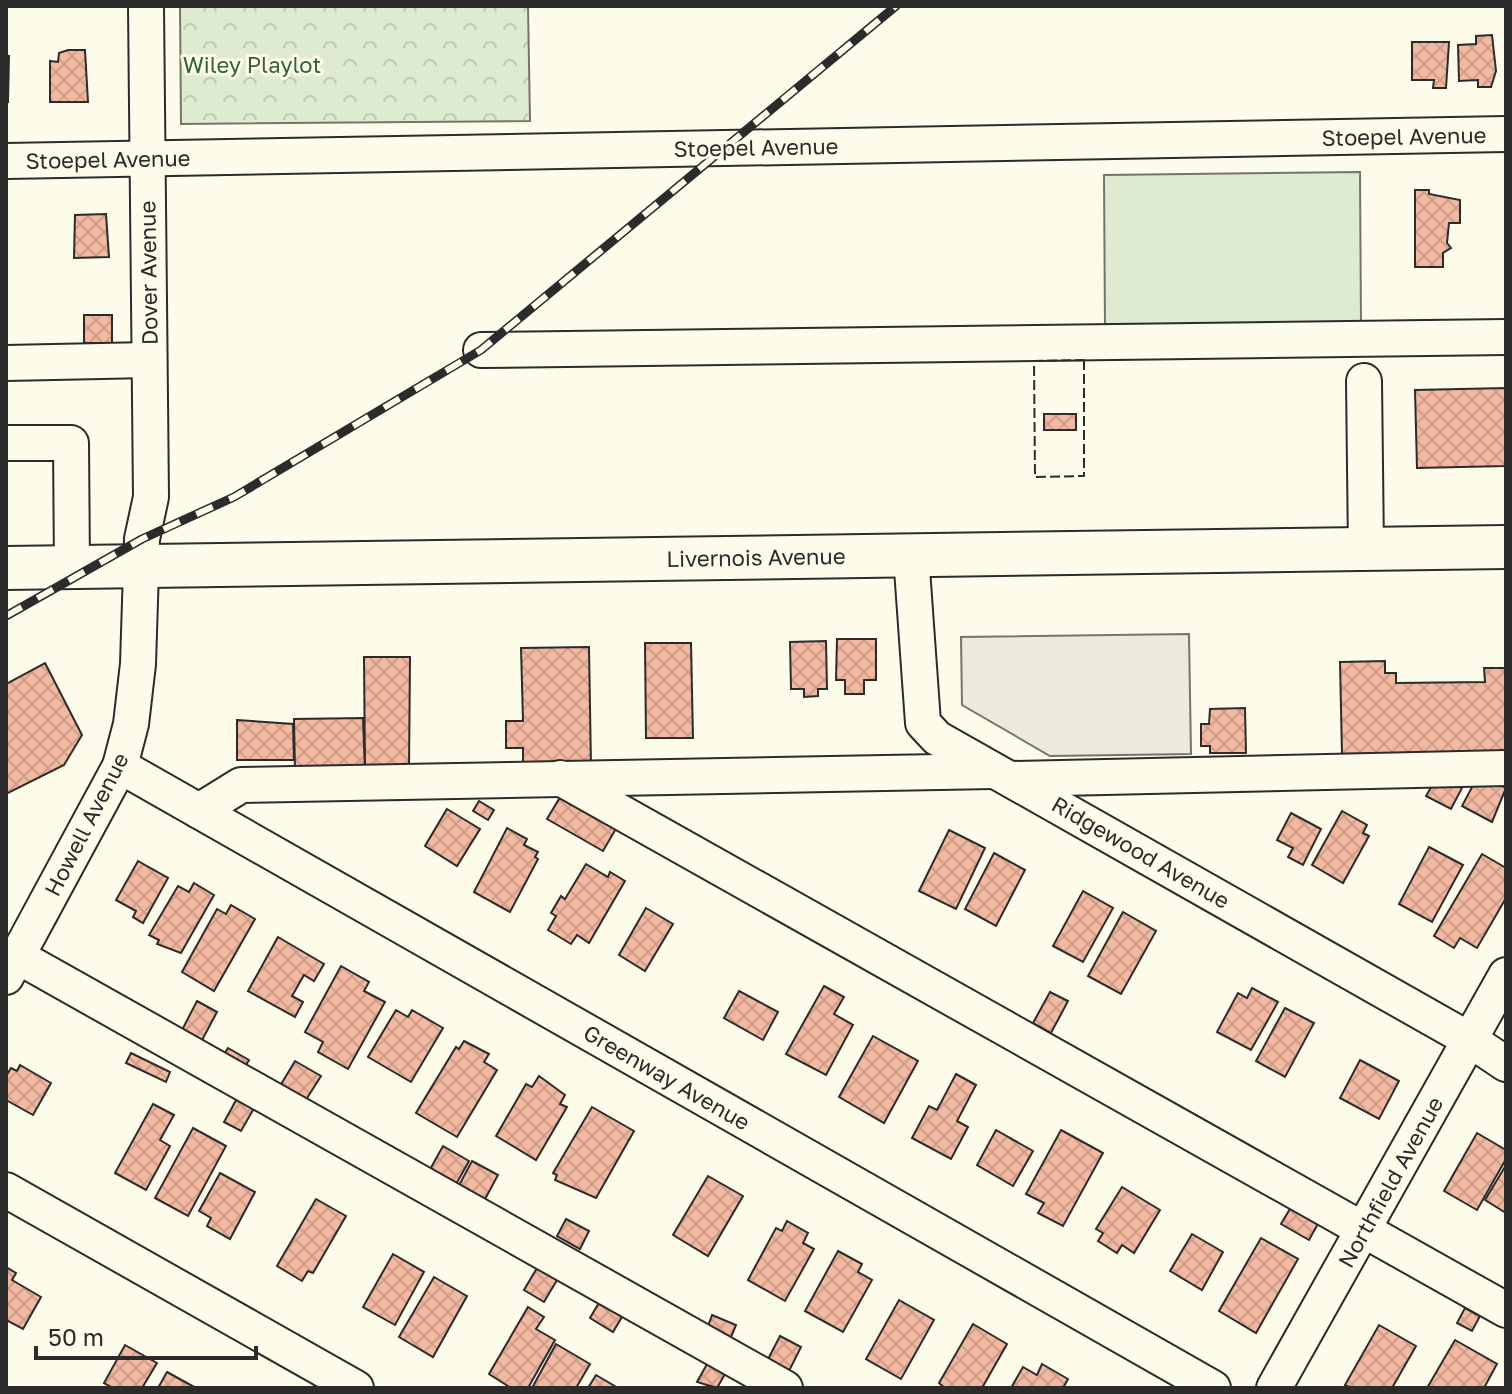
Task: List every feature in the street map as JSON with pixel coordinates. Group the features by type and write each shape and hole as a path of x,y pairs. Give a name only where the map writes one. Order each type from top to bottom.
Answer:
{"main road":[{"name":"Livernois Avenue","path":"6,568 72,567 141,552 911,555 1506,547"}],"street":[{"name":"Dover Avenue","path":"141,552 151,497 146,6"},
{"name":"Stoepel Avenue","path":"6,161 1506,134"},
{"path":"481,350 1506,337"},
{"path":"6,363 149,360"},
{"path":"1364,381 1366,550"},
{"path":"6,443 71,443 72,567"},
{"name":"Howell Avenue","path":"12,967 120,766 131,724 138,664 141,552"},
{"name":"Ridgewood Avenue","path":"911,555 923,723 937,738 1470,1040 1506,1064"},
{"name":"Greenway Avenue","path":"120,766 1213,1388"},
{"path":"199,811 241,785 560,778 1506,768"},
{"path":"560,778 1506,1310"},
{"path":"12,967 785,1388"},
{"name":"Northfield Avenue","path":"1274,1388 1506,975"},
{"path":"6,1190 356,1388"}],"green space":[{"name":"Wiley Playlot","path":"180,6 528,6 530,121 181,124"},
{"path":"1360,172 1361,326 1105,329 1104,175"}],"shaded area":[{"path":"1189,634 1191,754 1050,756 962,705 961,637"}],"building":[{"path":"1492,35 1496,71 1491,87 1478,87 1478,80 1459,81 1458,45 1476,44 1476,36"},
{"path":"1412,42 1449,42 1446,88 1433,88 1434,80 1412,80"},
{"path":"85,50 88,102 50,102 50,61 58,62 59,53"},
{"path":"6,56 9,56 8,102 6,102"},
{"path":"1415,190 1429,190 1429,194 1460,200 1460,223 1449,223 1447,243 1451,248 1443,253 1443,267 1415,267"},
{"path":"106,214 109,257 74,258 75,215"},
{"path":"84,315 112,315 112,343 84,343"},
{"path":"1506,388 1506,466 1417,468 1415,390"},
{"path":"1044,414 1076,414 1076,430 1044,430"},
{"path":"837,639 876,639 876,680 864,680 864,694 845,694 845,680 836,680"},
{"path":"826,641 827,689 818,689 818,696 804,697 804,689 791,689 790,642"},
{"path":"645,643 691,643 693,738 646,738"},
{"path":"589,647 591,767 523,768 523,748 506,748 506,721 523,721 521,648"},
{"path":"364,657 410,657 409,771 365,771"},
{"path":"1385,661 1385,673 1396,673 1396,683 1485,682 1484,668 1506,668 1506,752 1342,754 1340,662"},
{"path":"45,663 82,735 64,765 6,794 6,684"},
{"path":"1245,708 1246,753 1210,753 1210,746 1201,746 1201,724 1209,724 1210,709"},
{"path":"363,718 365,771 295,772 294,719"},
{"path":"237,720 293,724 294,760 237,760"},
{"path":"1439,773 1463,786 1451,809 1426,796"},
{"path":"1479,774 1506,788 1492,822 1462,806"},
{"path":"562,794 621,820 603,851 547,819"},
{"path":"479,801 494,810 488,820 473,811"},
{"path":"447,809 480,829 457,866 425,846"},
{"path":"1342,811 1367,825 1363,833 1369,836 1343,883 1312,865"},
{"path":"1291,813 1321,829 1303,865 1288,857 1293,848 1277,840"},
{"path":"507,828 527,839 524,845 538,852 535,857 538,859 510,912 474,892"},
{"path":"949,830 985,848 956,909 919,891"},
{"path":"1429,847 1463,865 1432,922 1399,904"},
{"path":"994,853 1025,870 996,926 965,909"},
{"path":"1482,854 1506,868 1506,898 1477,948 1460,938 1454,948 1434,936"},
{"path":"138,861 168,878 143,923 133,917 136,911 116,900"},
{"path":"586,864 608,877 610,872 625,881 589,943 577,935 571,944 548,930 556,916 551,913 561,896 565,899"},
{"path":"194,883 214,895 181,953 157,944 159,940 149,935 178,886 189,892"},
{"path":"1083,891 1113,908 1083,962 1053,946"},
{"path":"231,905 255,919 214,991 182,972 217,909 226,914"},
{"path":"646,908 673,924 645,971 619,955"},
{"path":"1123,912 1156,931 1121,994 1088,976"},
{"path":"278,937 324,964 314,981 304,975 292,996 303,1002 295,1017 248,991"},
{"path":"341,966 369,982 364,991 385,1002 348,1069 318,1052 323,1042 305,1032"},
{"path":"824,986 844,997 834,1014 853,1025 826,1075 786,1054"},
{"path":"1252,988 1278,1002 1251,1050 1217,1032 1238,993 1247,998"},
{"path":"739,991 778,1012 763,1040 724,1018"},
{"path":"1050,992 1068,1001 1051,1033 1033,1023"},
{"path":"197,1001 217,1012 201,1042 181,1032"},
{"path":"1285,1008 1314,1023 1285,1077 1256,1061"},
{"path":"396,1010 408,1017 412,1010 443,1028 411,1082 368,1057"},
{"path":"873,1036 918,1061 884,1123 839,1097"},
{"path":"464,1041 489,1054 484,1062 497,1070 457,1137 416,1113 456,1047 459,1049"},
{"path":"228,1048 249,1060 243,1070 222,1057"},
{"path":"131,1053 170,1072 166,1082 126,1063"},
{"path":"1360,1060 1399,1081 1379,1119 1340,1098"},
{"path":"295,1061 321,1076 302,1106 277,1091"},
{"path":"20,1065 51,1083 33,1115 6,1100 6,1076 11,1068 17,1071"},
{"path":"956,1074 976,1085 957,1121 968,1127 951,1159 912,1138 929,1106 937,1110"},
{"path":"539,1076 565,1095 560,1104 567,1107 536,1160 496,1136 526,1084 532,1087"},
{"path":"240,1093 257,1103 241,1131 224,1122"},
{"path":"153,1104 174,1115 160,1140 170,1146 146,1190 115,1173"},
{"path":"592,1107 634,1131 596,1198 555,1180 557,1175 553,1173"},
{"path":"193,1128 226,1146 188,1216 155,1198"},
{"path":"996,1130 1033,1151 1013,1186 977,1165"},
{"path":"1061,1130 1103,1153 1063,1226 1038,1213 1044,1203 1026,1194"},
{"path":"1477,1133 1506,1150 1506,1159 1477,1210 1444,1191"},
{"path":"443,1146 469,1161 454,1188 428,1173"},
{"path":"472,1161 498,1175 483,1203 457,1189"},
{"path":"1506,1165 1506,1213 1485,1200"},
{"path":"220,1173 255,1192 230,1239 207,1226 211,1218 199,1211"},
{"path":"708,1176 743,1196 708,1256 673,1235"},
{"path":"1122,1187 1160,1210 1134,1253 1122,1245 1117,1253 1098,1241 1103,1233 1096,1229"},
{"path":"1297,1197 1324,1213 1309,1240 1281,1224"},
{"path":"316,1199 346,1216 313,1273 308,1271 302,1281 277,1266"},
{"path":"566,1219 589,1231 580,1249 557,1236"},
{"path":"787,1221 808,1233 803,1243 814,1249 785,1301 748,1280 776,1228 782,1231"},
{"path":"1192,1234 1223,1252 1202,1290 1170,1271"},
{"path":"1261,1238 1298,1259 1256,1333 1219,1311"},
{"path":"838,1251 862,1264 858,1272 872,1280 843,1332 805,1311"},
{"path":"393,1254 424,1272 395,1325 363,1307"},
{"path":"540,1263 560,1275 544,1302 524,1290"},
{"path":"6,1267 16,1273 12,1280 41,1297 23,1329 6,1320"},
{"path":"434,1277 467,1296 433,1357 399,1337"},
{"path":"603,1296 626,1310 613,1332 590,1318"},
{"path":"899,1300 934,1320 901,1379 866,1359"},
{"path":"528,1307 544,1317 536,1329 555,1340 528,1388 511,1388 489,1374"},
{"path":"1465,1308 1480,1316 1472,1331 1457,1323"},
{"path":"712,1315 736,1325 729,1342 706,1332"},
{"path":"973,1324 1007,1344 982,1388 945,1388 939,1383"},
{"path":"1379,1325 1416,1346 1392,1388 1351,1388 1345,1385"},
{"path":"780,1336 801,1347 788,1373 766,1363"},
{"path":"1455,1340 1497,1364 1484,1388 1427,1388"},
{"path":"556,1344 590,1364 576,1388 532,1388"},
{"path":"125,1345 157,1363 142,1388 113,1388 104,1383"},
{"path":"711,1357 729,1367 717,1388 697,1382"},
{"path":"1042,1364 1068,1379 1063,1388 1011,1388 1023,1367 1037,1375"},
{"path":"167,1372 196,1388 158,1388"},
{"path":"596,1375 618,1388 588,1388"}],"railway":[{"path":"6,616 142,539 234,497 481,350 896,6"}],"fence":[{"path":"1084,360 1084,476 1035,477 1034,361 1084,360"}]}
